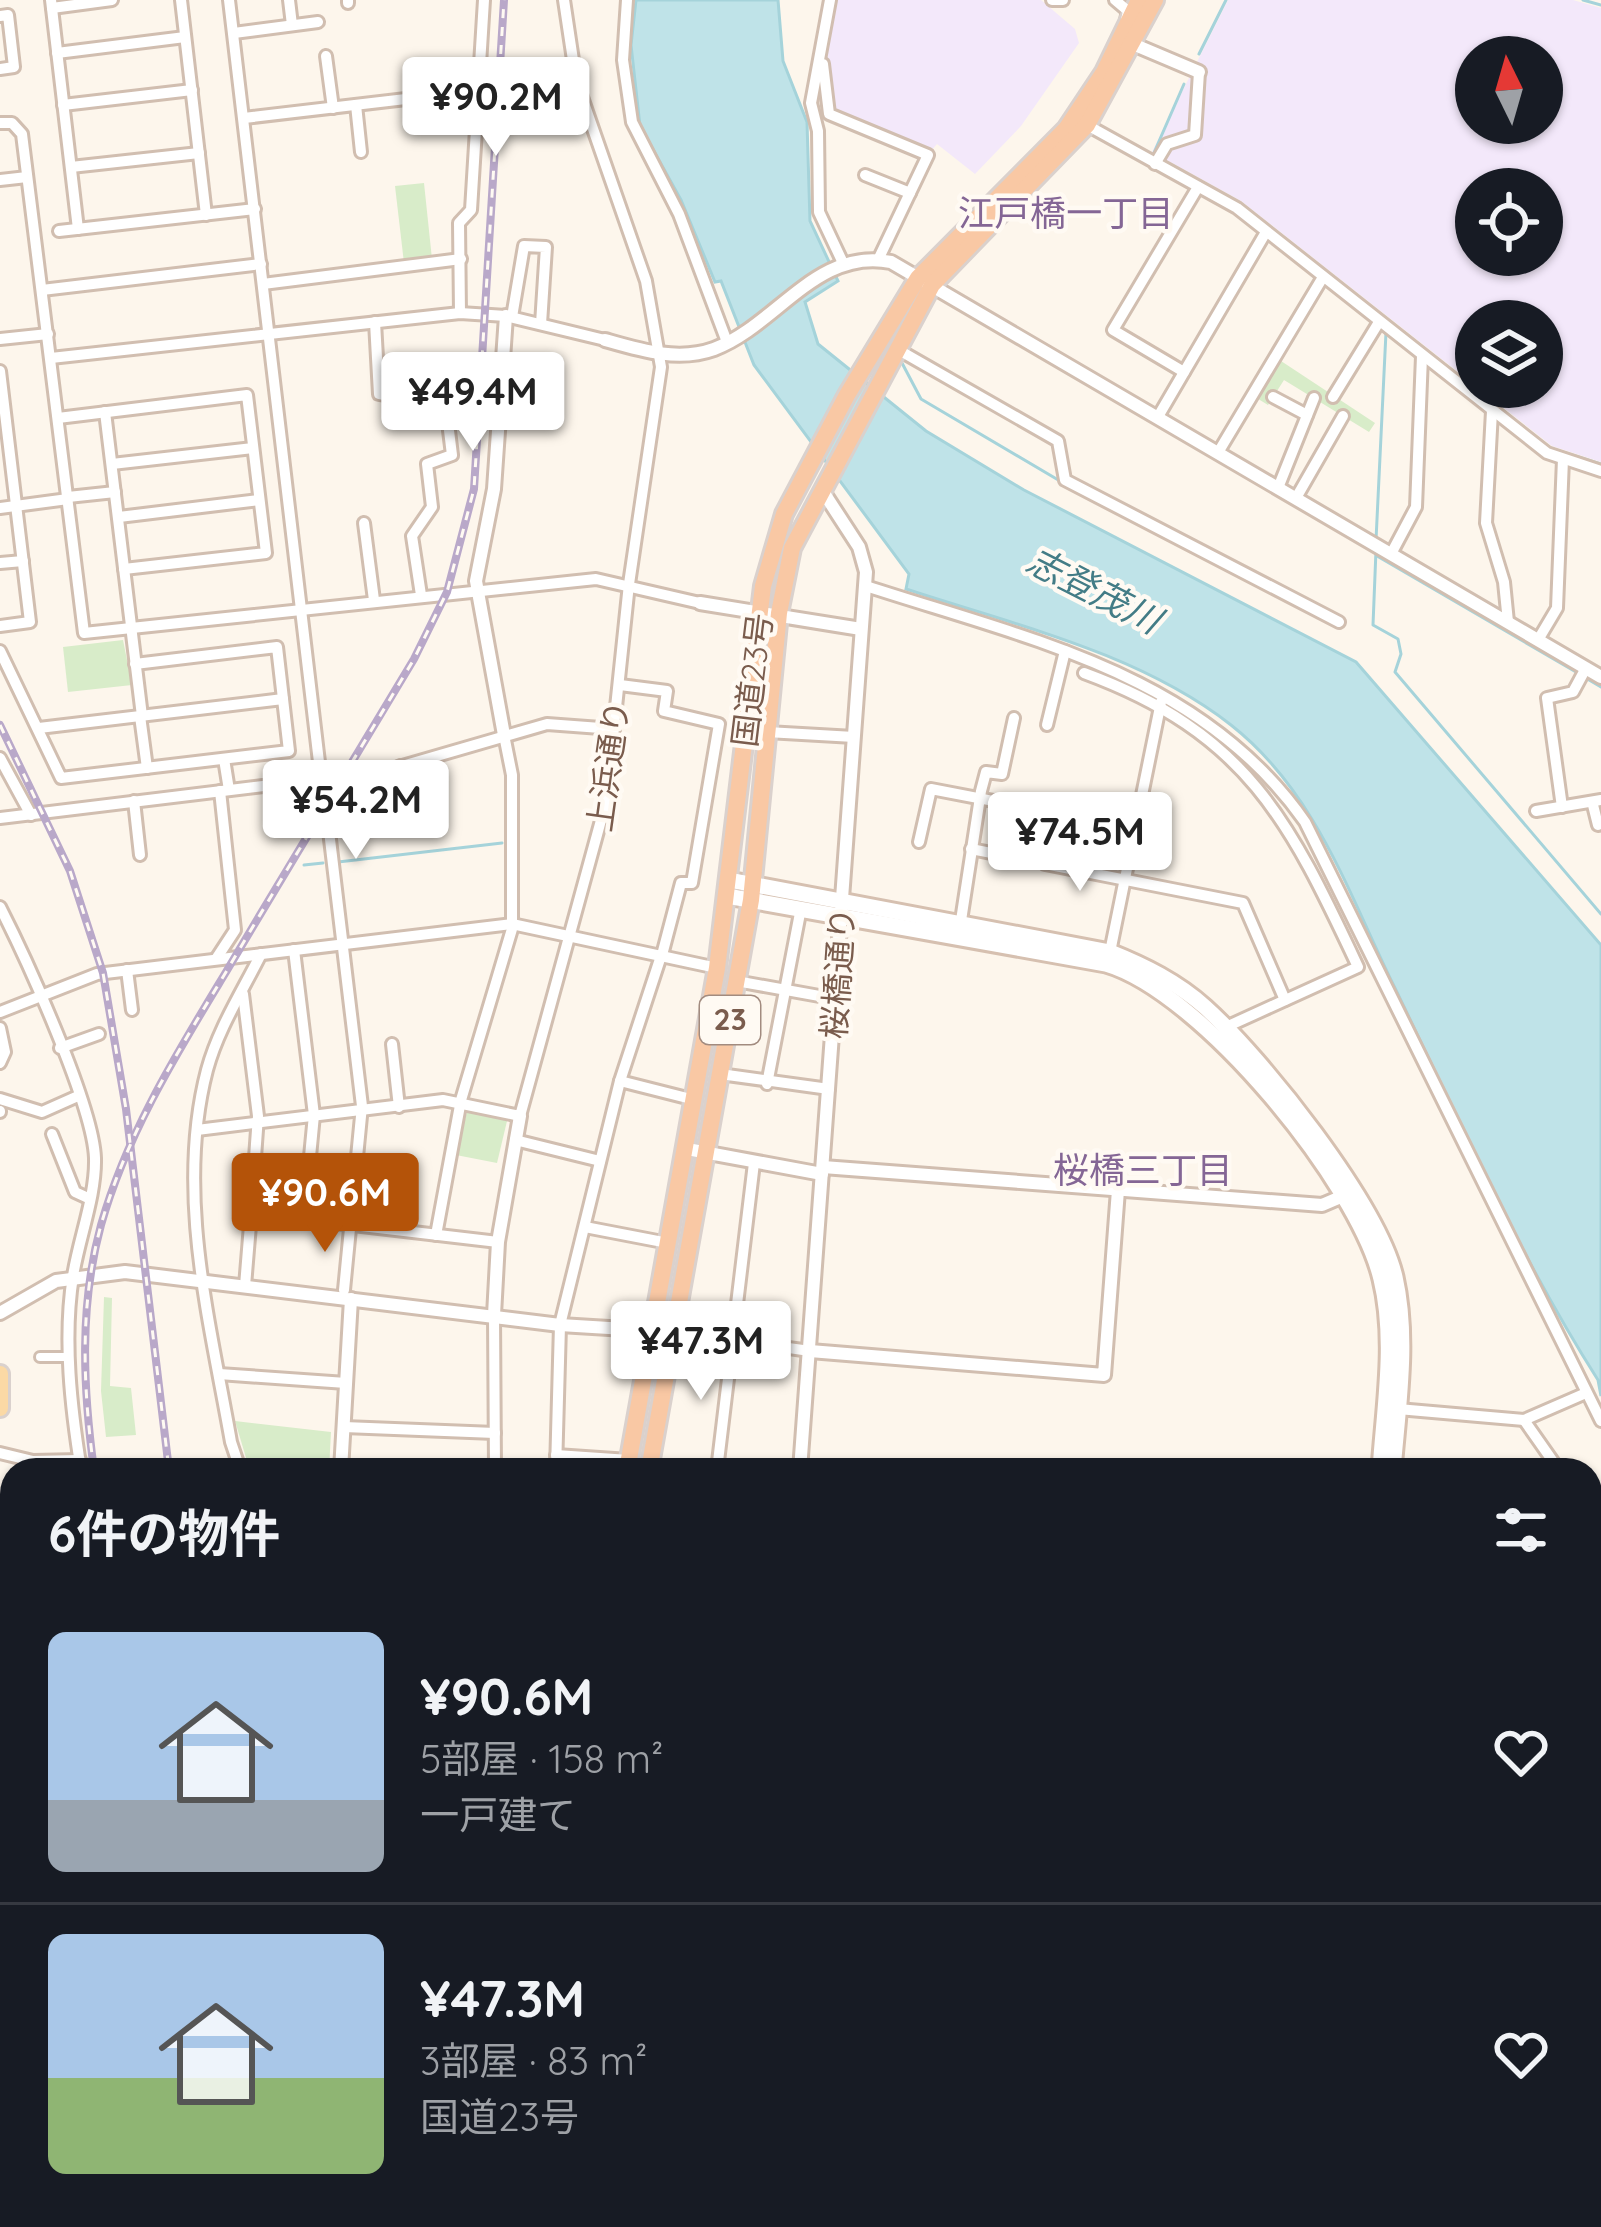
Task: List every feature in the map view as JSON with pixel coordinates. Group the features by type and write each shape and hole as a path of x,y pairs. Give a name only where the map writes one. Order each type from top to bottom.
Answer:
{"highway":[{"name":"国道23号","path":"651,1458 751,892 767,732 770,612 822,482 901,341 925,281 1087,125 1128,42 1139,0"},
{"name":"国道23号","path":"629,1458 717,968 746,734 784,514 888,324 1049,150 1155,0"}],"main road":[{"path":"728,888 960,930 1106,964 1176,999 1221,1040 1343,1196 1368,1238 1384,1292 1393,1458"},
{"path":"751,892 801,908 843,907"},
{"path":"960,930 1110,952 1161,975 1226,1028 1365,1202 1383,1240 1400,1301 1382,1458"},
{"path":"0,1374 0,1408"}],"street":[{"path":"78,229 51,4 112,0"},
{"path":"182,0 206,215"},
{"path":"230,0 321,779"},
{"path":"289,0 292,25"},
{"path":"460,313 460,223 471,210 474,91 484,0"},
{"name":"上浜通り","path":"495,1458 498,1242 520,1116 600,836 661,353 646,280 573,65 564,0"},
{"path":"627,0 623,60 632,122 679,214 727,342"},
{"path":"830,0 811,103 818,131 819,212 838,266"},
{"path":"1053,0 1063,0"},
{"path":"1115,0 1128,10 1128,42 1198,72 1195,135 1167,145 1157,160"},
{"path":"0,16 8,15 14,67 0,69"},
{"path":"233,33 318,22"},
{"path":"57,53 185,37"},
{"path":"326,56 333,108"},
{"path":"819,63 824,64 829,114 928,155 878,260"},
{"path":"63,105 191,90"},
{"path":"244,118 474,91"},
{"path":"356,105 361,152"},
{"path":"0,123 12,123 21,131 85,633 596,579 700,603 861,629"},
{"path":"1087,125 1157,160 1266,232 1547,453 1601,471"},
{"path":"71,167 199,153"},
{"path":"865,175 910,193"},
{"path":"0,180 27,177"},
{"path":"1184,372 1113,330 1198,187"},
{"path":"59,231 255,209"},
{"path":"1159,415 1266,232"},
{"path":"436,1235 461,1100 512,924 512,776 478,589 494,489 509,317 524,246 546,247 541,324"},
{"path":"263,284 461,259"},
{"path":"51,358 460,313 509,317 661,353 699,352 727,342 838,266 878,260 925,281 1159,415 1601,676"},
{"path":"42,290 261,264"},
{"path":"1219,451 1323,277"},
{"path":"376,322 379,394 446,406 452,455 428,464 432,504 412,536 421,595"},
{"path":"1333,397 1379,322"},
{"path":"0,339 48,334"},
{"path":"901,341 1058,441 1065,480 1339,622"},
{"path":"1381,548 1416,507 1423,356"},
{"path":"0,371 5,452 30,622 0,626"},
{"path":"58,418 247,395 266,553 124,569"},
{"path":"1273,398 1307,415"},
{"path":"1278,488 1314,398"},
{"path":"1492,411 1486,523 1504,582 1508,622"},
{"path":"105,412 146,768"},
{"path":"1296,498 1343,416"},
{"path":"1300,431 1326,444"},
{"path":"112,464 253,448"},
{"path":"1538,640 1557,608 1563,459"},
{"name":"桜橋通り","path":"801,1458 866,586 859,547 822,482"},
{"path":"0,508 116,492"},
{"path":"118,517 260,500"},
{"path":"364,524 374,600"},
{"path":"0,563 23,561"},
{"path":"866,586 1065,651 1162,693 1238,743 1305,822 1601,1421"},
{"path":"0,652 61,778 289,751 278,647 135,664"},
{"path":"1047,725 1065,651"},
{"path":"1562,807 1547,698 1573,692 1586,668"},
{"path":"1084,673 1160,708 1216,744 1275,806 1305,853 1358,968 1226,1028"},
{"path":"578,1458 556,1455 560,1325 620,1082 681,883 692,883 719,724 664,710 667,691 620,685"},
{"path":"1110,952 1162,693"},
{"path":"39,728 283,699"},
{"path":"960,930 986,772 1002,774 1014,718"},
{"path":"0,818 321,779 328,784 553,723 614,730"},
{"path":"718,730 746,734"},
{"path":"767,732 854,737"},
{"path":"0,758 31,815"},
{"path":"216,959 235,930 224,759"},
{"path":"400,766 409,815"},
{"path":"131,770 140,855"},
{"path":"342,1458 362,1111 329,831 360,777"},
{"path":"920,842 931,789 1040,811"},
{"path":"1536,811 1597,802 1598,825"},
{"path":"971,850 1244,903 1285,1000"},
{"path":"0,907 60,1048 95,1159 74,1276 70,1357 79,1458"},
{"path":"767,1084 801,908"},
{"path":"0,1012 88,976 512,924 717,968"},
{"path":"294,950 314,1115 304,1219"},
{"path":"237,1458 202,1280 195,1214 197,1130 208,1069 261,954"},
{"path":"128,970 132,1010"},
{"path":"736,981 836,999"},
{"path":"242,990 258,1123 244,1286"},
{"path":"0,1028 5,1052 0,1063"},
{"path":"60,1048 99,1034"},
{"path":"392,1044 399,1107"},
{"path":"720,1074 829,1089"},
{"path":"620,1082 694,1100"},
{"path":"0,1100 38,1112 78,1096"},
{"path":"197,1130 461,1100 520,1116"},
{"path":"52,1134 74,1192 88,1198"},
{"path":"515,1140 600,1161"},
{"path":"687,1149 823,1171 1322,1205 1343,1196"},
{"path":"718,1458 754,1162"},
{"path":"0,1313 74,1276 124,1272 348,1295 652,1335 674,1333 810,1351 1104,1375 1118,1190"},
{"path":"251,1213 498,1242"},
{"path":"585,1227 668,1243"},
{"path":"40,1357 70,1357"},
{"path":"219,1374 346,1383"},
{"path":"1391,1409 1524,1420 1586,1393"},
{"path":"1524,1420 1550,1458"},
{"path":"344,1427 496,1433"}],"shaded area":[{"path":"833,0 1041,0 1075,29 1079,43 1021,126 975,174 937,144 931,151 832,111 825,54"},
{"path":"1228,0 1573,0 1601,8 1601,462 1552,446 1504,408 1563,408 1563,300 1455,300 1455,369 1241,201 1152,152"}],"green space":[{"path":"424,183 432,259 404,263 395,186"},
{"path":"1278,359 1375,423 1369,432 1284,380 1268,405 1255,397"},
{"path":"123,640 132,685 68,692 63,647"},
{"path":"468,1108 507,1121 497,1163 456,1155"},
{"path":"104,1297 112,1298 110,1386 131,1388 136,1435 106,1437 101,1391"},
{"path":"235,1421 331,1432 330,1458 246,1458"}],"water":[{"name":"志登茂川","path":"636,0 778,0 783,61 807,122 810,221 838,281 805,302 818,344 926,431 1024,490 1356,662 1601,945 1601,1396 1598,1380 1490,1185 1327,845 1285,780 1231,725 1157,678 1075,643 906,589 909,574 754,365 721,281 715,282 681,200 640,126 631,45"}],"waterway":[{"path":"1199,54 1226,0"},
{"path":"1583,0 1601,5"},
{"path":"1153,155 1184,84"},
{"path":"1193,178 1240,203 1550,448 1601,464"},
{"path":"1376,540 1386,332"},
{"path":"902,363 921,399 1060,481"},
{"path":"1110,509 1283,599"},
{"path":"1376,550 1373,625 1398,639 1401,654 1395,672 1601,914"},
{"path":"1377,556 1576,672"},
{"path":"1584,677 1601,687"},
{"path":"338,862 502,843"},
{"path":"304,865 323,863"}],"railway":[{"path":"93,1458 86,1378 89,1286 101,1225 125,1158 172,1063 414,659 447,592 474,489 504,0"},
{"path":"0,725 70,871 103,973 126,1109 168,1458"}],"district":[{"name":"江戸橋一丁目","path":"1066,213"},
{"name":"桜橋三丁目","path":"1143,1170"}]}
